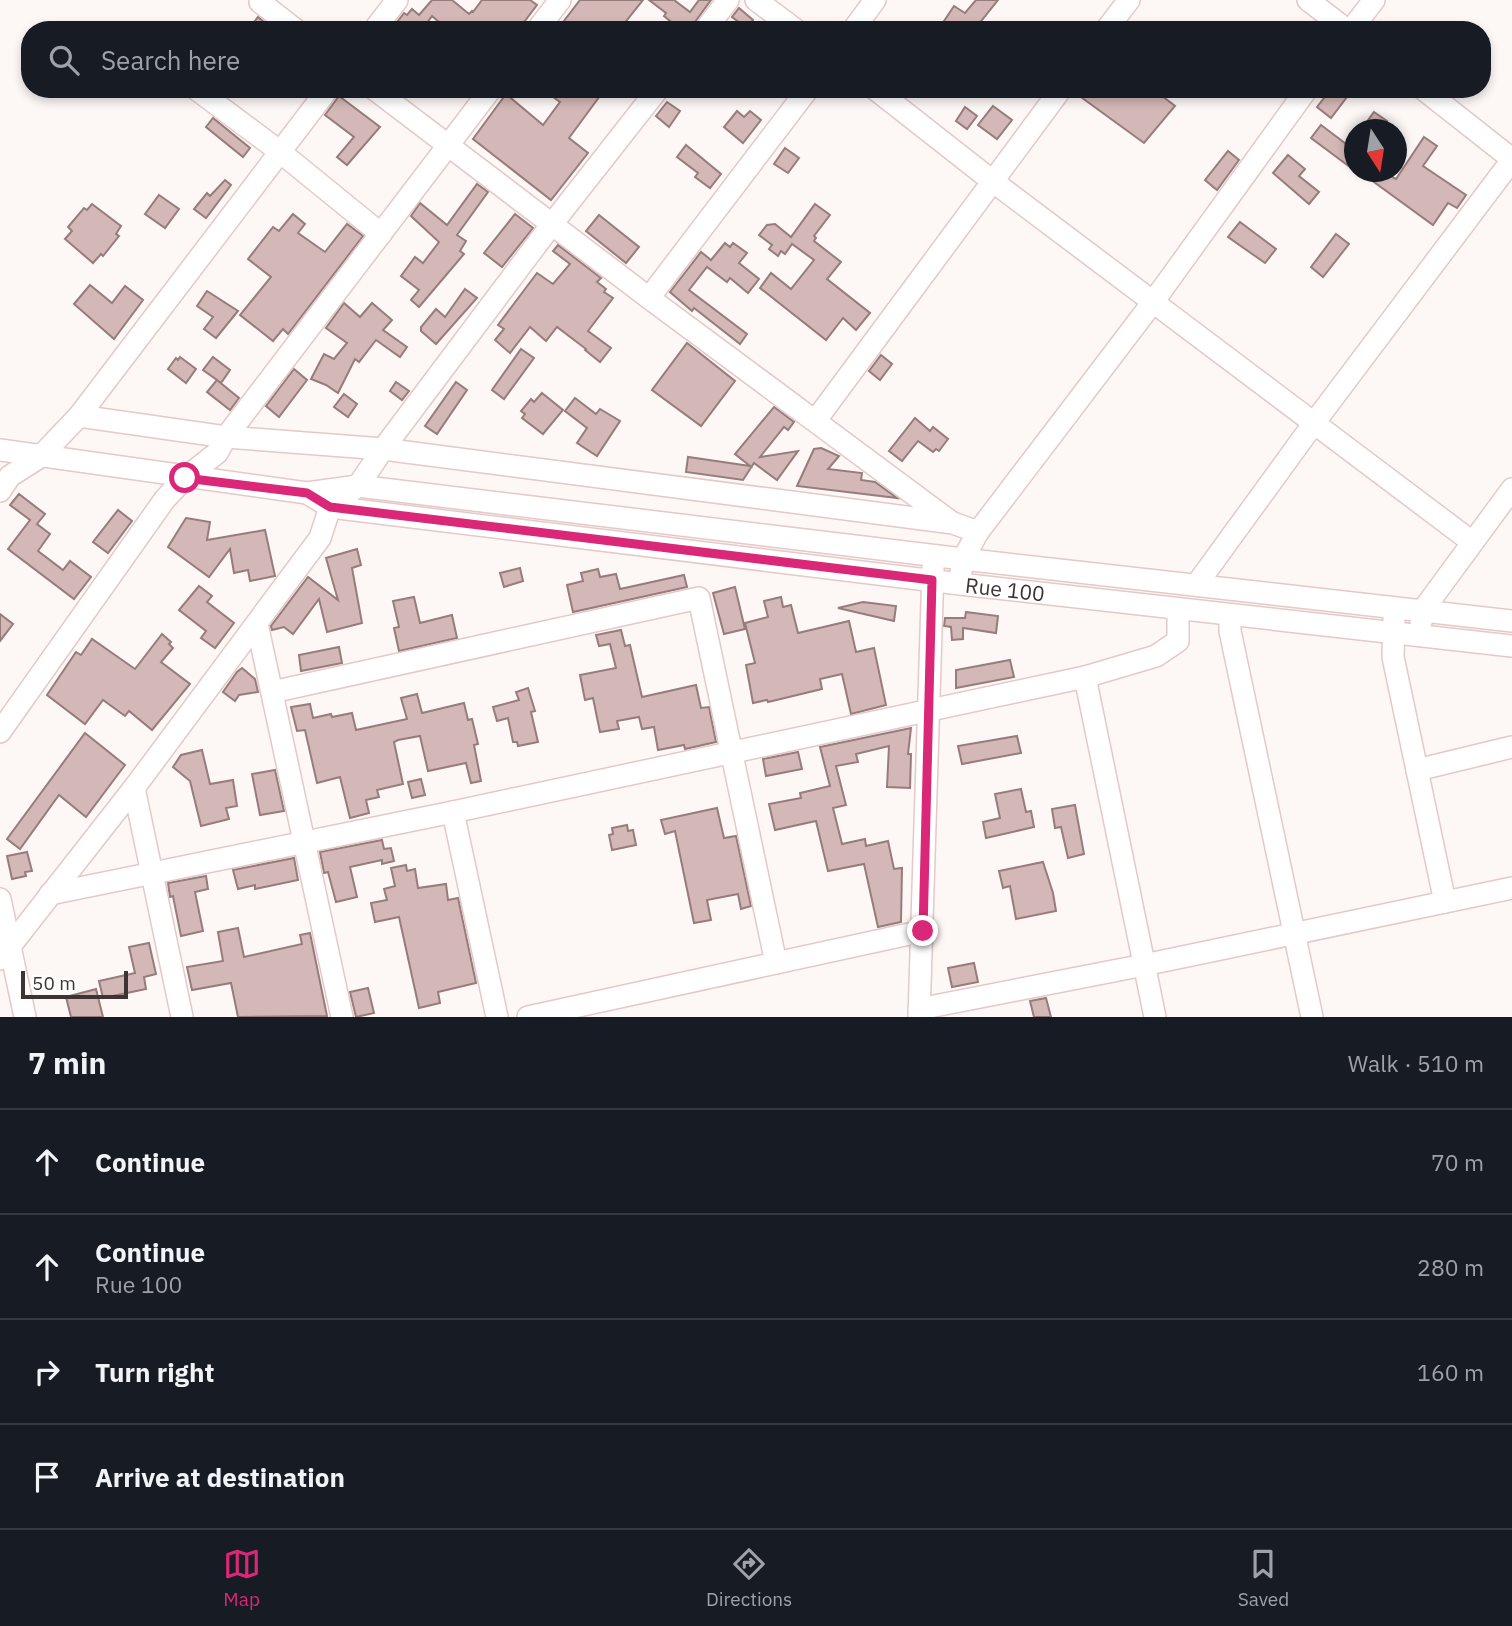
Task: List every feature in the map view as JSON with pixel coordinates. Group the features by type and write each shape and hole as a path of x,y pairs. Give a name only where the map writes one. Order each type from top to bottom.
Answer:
{"street":[{"path":"381,21 397,0"},
{"path":"544,21 561,0"},
{"path":"712,21 728,0"},
{"path":"756,0 784,21"},
{"path":"860,21 875,0"},
{"path":"1113,21 1129,0"},
{"path":"1308,0 1337,21"},
{"path":"1356,21 1374,0"},
{"path":"260,2 284,21"},
{"path":"208,98 279,151 381,234"},
{"path":"0,491 10,476 40,457 79,416 321,98"},
{"path":"386,98 649,298 953,523"},
{"path":"0,732 165,499 185,478 216,453 484,98"},
{"path":"5,953 134,788 320,538 330,507 358,486 552,223 651,98"},
{"path":"649,298 801,98"},
{"path":"886,98 991,180 1472,542"},
{"path":"816,420 1054,98"},
{"path":"960,584 963,559 978,532 1153,302 1300,98"},
{"path":"1197,584 1512,159 1434,98"},
{"path":"79,416 226,437 383,449 953,523 978,532"},
{"path":"0,450 307,493 358,486 963,559 1512,621"},
{"path":"1420,635 1423,610 1512,489"},
{"path":"307,493 330,507"},
{"name":"Rue 100","path":"330,507 960,584 1512,646"},
{"path":"934,555 919,1013 1512,888"},
{"path":"272,692 699,598 776,963"},
{"path":"1395,606 1393,657 1445,902"},
{"path":"50,894 453,812 1084,677 1156,656 1178,641 1178,609"},
{"path":"1230,615 1230,631 1312,1017"},
{"path":"257,624 342,1017"},
{"path":"1084,677 1156,1017"},
{"path":"1417,770 1512,747"},
{"path":"134,788 182,1017"},
{"path":"453,812 497,1017"},
{"path":"0,900 5,953 25,1017"},
{"path":"528,1017 923,931"}],"building":[{"path":"432,0 452,0 469,14 482,0 530,0 537,5 525,21 438,21 432,16 428,21 398,21 404,13 407,15 412,9 419,15"},
{"path":"580,0 643,0 626,21 564,21"},
{"path":"649,0 674,0 690,12 699,0 711,0 696,21 670,21 664,16 666,13"},
{"path":"976,0 998,0 981,21 944,21 954,6 965,13"},
{"path":"739,8 753,20 737,21 732,17"},
{"path":"338,98 342,98 380,127 347,165 337,157 354,137 325,115"},
{"path":"503,98 511,98 543,125 560,102 554,98 598,98 569,138 588,153 551,200 473,139"},
{"path":"1082,98 1165,98 1175,106 1144,143"},
{"path":"1324,98 1346,98 1331,118 1317,107"},
{"path":"667,102 680,111 669,127 656,116"},
{"path":"993,106 1012,120 997,139 978,125"},
{"path":"965,107 977,116 967,129 956,121"},
{"path":"737,111 744,117 750,111 761,120 743,143 724,127"},
{"path":"1374,112 1384,119 1369,119"},
{"path":"213,118 250,148 243,157 206,127"},
{"path":"1321,125 1344,142 1344,163 1311,138"},
{"path":"1424,137 1437,146 1423,166 1466,195 1457,208 1448,203 1433,225 1374,182 1407,182 1407,162"},
{"path":"686,145 721,174 710,188 695,177 698,173 677,157"},
{"path":"785,148 799,158 788,173 774,164"},
{"path":"1228,151 1239,160 1217,190 1205,180"},
{"path":"1288,155 1305,169 1299,176 1319,192 1309,204 1273,173"},
{"path":"225,180 231,185 206,218 194,209 207,193 210,196"},
{"path":"477,184 488,192 457,235 466,241 460,251 464,254 419,307 411,300 419,290 401,276 415,257 423,263 439,242 411,216 420,203 447,225"},
{"path":"159,195 179,209 165,228 145,214"},
{"path":"92,204 121,226 116,234 119,236 103,256 101,254 93,263 65,239 72,231 68,227 84,208 87,210"},
{"path":"815,204 830,215 814,236 814,241 841,262 827,279 870,313 856,330 843,318 826,340 760,288 771,273 791,289 814,260 792,244 785,254 781,251 778,256 769,249 772,245 759,235 767,225 775,224 791,237"},
{"path":"293,214 305,224 298,233 325,252 347,224 363,236 288,334 283,329 273,341 240,315 271,277 248,259 273,227 279,231"},
{"path":"515,214 533,228 502,267 484,253"},
{"path":"599,215 639,247 626,263 586,231"},
{"path":"1240,222 1276,249 1265,263 1228,237"},
{"path":"1336,234 1349,244 1323,277 1311,267"},
{"path":"725,243 730,247 733,243 747,253 739,263 759,279 748,293 730,278 727,282 707,267 689,290 747,334 740,344 694,308 692,311 670,292 701,252 711,260"},
{"path":"558,245 601,278 597,282 606,289 604,292 613,298 588,331 611,348 600,362 557,327 546,341 530,327 510,353 495,340 504,329 498,325 537,273 553,284 570,264 553,251"},
{"path":"90,285 112,303 125,286 143,300 114,339 74,304"},
{"path":"465,289 477,298 436,344 421,331 421,327 436,309 445,317"},
{"path":"207,291 238,311 216,338 204,329 213,317 197,306"},
{"path":"344,303 360,317 372,303 392,320 383,330 407,347 400,357 376,340 359,362 355,359 338,393 311,379 324,354 334,359 347,343 326,328"},
{"path":"687,343 735,381 701,426 652,390"},
{"path":"521,349 534,358 504,399 492,390"},
{"path":"881,355 892,364 880,380 869,371"},
{"path":"180,357 196,369 186,383 168,369 176,358 178,360"},
{"path":"213,357 230,370 221,383 203,370"},
{"path":"294,369 307,380 279,417 266,406"},
{"path":"217,380 239,398 230,410 207,392"},
{"path":"396,382 409,391 402,400 390,391"},
{"path":"456,382 467,390 437,434 425,426"},
{"path":"542,393 563,410 543,434 522,418 525,414 521,411 531,399 534,402"},
{"path":"344,394 357,404 348,417 334,407"},
{"path":"575,398 596,414 600,409 620,421 597,456 577,443 587,428 565,411"},
{"path":"774,407 794,422 788,430 784,427 760,457 798,451 777,480 754,463 743,480 686,472 688,457 750,466 735,454"},
{"path":"915,418 930,431 933,427 948,439 939,451 936,449 933,452 918,441 902,461 889,451"},
{"path":"821,448 839,456 828,469 862,473 861,480 875,482 897,498 797,486 814,449"},
{"path":"19,494 45,514 37,524 50,534 38,551 63,570 70,561 91,577 74,599 8,549 30,520 10,505"},
{"path":"118,510 132,521 108,553 93,542"},
{"path":"186,518 210,522 207,540 265,530 275,576 250,581 248,570 234,573 230,549 209,577 168,547"},
{"path":"357,549 361,565 352,568 362,623 327,632 319,599 293,634 284,627 272,630 271,626 308,577 338,600 326,558"},
{"path":"520,568 523,581 504,587 500,573"},
{"path":"598,569 600,577 616,574 620,589 684,575 687,587 573,612 567,585 583,581 581,573"},
{"path":"199,586 212,596 207,602 234,623 215,648 201,638 206,631 179,610"},
{"path":"735,587 745,629 724,634 713,593"},
{"path":"414,597 420,623 452,615 457,638 399,651 394,628 399,627 393,601"},
{"path":"781,597 783,607 791,605 798,633 849,621 856,652 874,648 886,705 851,714 842,674 820,679 822,689 753,703 746,665 755,663 745,623 768,617 764,601"},
{"path":"863,602 896,606 894,621 838,608"},
{"path":"966,612 998,616 996,633 963,628 963,639 952,640 951,627 944,626 945,618 965,618"},
{"path":"0,614 13,624 0,641"},
{"path":"621,630 625,646 630,645 642,697 696,685 701,708 709,707 716,742 685,749 684,745 658,750 654,727 642,729 639,717 617,721 619,729 600,732 593,698 585,700 580,675 616,668 610,644 599,646 596,635"},
{"path":"162,634 171,642 169,644 173,648 161,662 190,684 152,730 129,711 125,716 103,700 85,724 47,695 76,652 81,655 92,639 135,669"},
{"path":"339,647 342,663 301,671 299,655"},
{"path":"1010,660 1014,677 956,688 956,670"},
{"path":"242,668 255,679 258,692 239,695 235,701 223,692"},
{"path":"528,688 535,711 531,712 538,742 518,746 517,742 513,742 508,718 497,721 493,707 519,700 516,692"},
{"path":"417,694 422,713 464,703 468,720 472,719 478,744 474,745 481,781 471,783 466,763 428,771 420,736 398,740 394,742 403,784 377,790 379,797 366,800 369,813 350,818 340,777 317,783 305,730 297,731 291,707 310,704 313,718 352,713 356,730 407,719 401,698"},
{"path":"911,728 908,754 911,754 910,788 887,787 889,746 856,754 858,762 836,766 846,805 833,808 842,844 865,839 866,846 888,841 894,869 902,868 901,922 878,927 864,864 828,871 816,821 775,830 769,804 801,798 800,793 830,786 820,747"},
{"path":"85,733 125,765 86,817 59,795 20,849 7,839"},
{"path":"1017,736 1021,753 962,764 958,746"},
{"path":"202,750 210,784 233,780 237,806 226,808 229,819 201,826 190,781 173,767 181,755"},
{"path":"798,752 802,769 766,776 763,759"},
{"path":"275,770 284,811 260,815 252,774"},
{"path":"421,779 425,795 412,798 408,782"},
{"path":"1021,789 1026,812 1031,811 1034,827 986,838 983,822 1000,818 995,794"},
{"path":"1075,805 1084,854 1068,858 1061,827 1055,828 1052,809"},
{"path":"717,808 724,838 736,836 751,906 741,909 738,894 707,900 711,920 694,923 675,831 665,834 661,820"},
{"path":"627,825 628,831 633,830 636,845 612,850 609,835 613,834 612,828"},
{"path":"382,840 384,849 391,848 394,861 382,864 382,860 350,867 357,897 336,902 328,872 324,873 320,852"},
{"path":"27,852 32,871 25,872 26,876 12,879 7,856"},
{"path":"294,858 298,880 255,889 255,885 238,889 233,870"},
{"path":"1043,862 1056,911 1016,919 1010,886 1003,888 999,871"},
{"path":"406,865 407,871 415,869 418,888 446,884 448,900 458,898 476,983 438,992 440,1003 419,1008 399,917 375,922 371,903 387,900 384,889 395,886 391,868"},
{"path":"206,876 208,889 195,892 203,931 181,936 168,883"},
{"path":"238,928 244,957 302,944 300,935 310,933 327,1016 238,1017 231,983 192,990 187,967 223,961 218,932"},
{"path":"149,943 156,974 144,977 146,989 103,998 99,981 135,973 129,947"},
{"path":"974,963 978,982 952,987 948,968"},
{"path":"368,988 374,1013 356,1017 350,992"},
{"path":"96,989 103,1017 71,1017 66,997"},
{"path":"1046,998 1051,1017 1034,1017 1030,1001"}],"route":[{"path":"185,478 307,493 330,507 932,580 923,931"}]}
